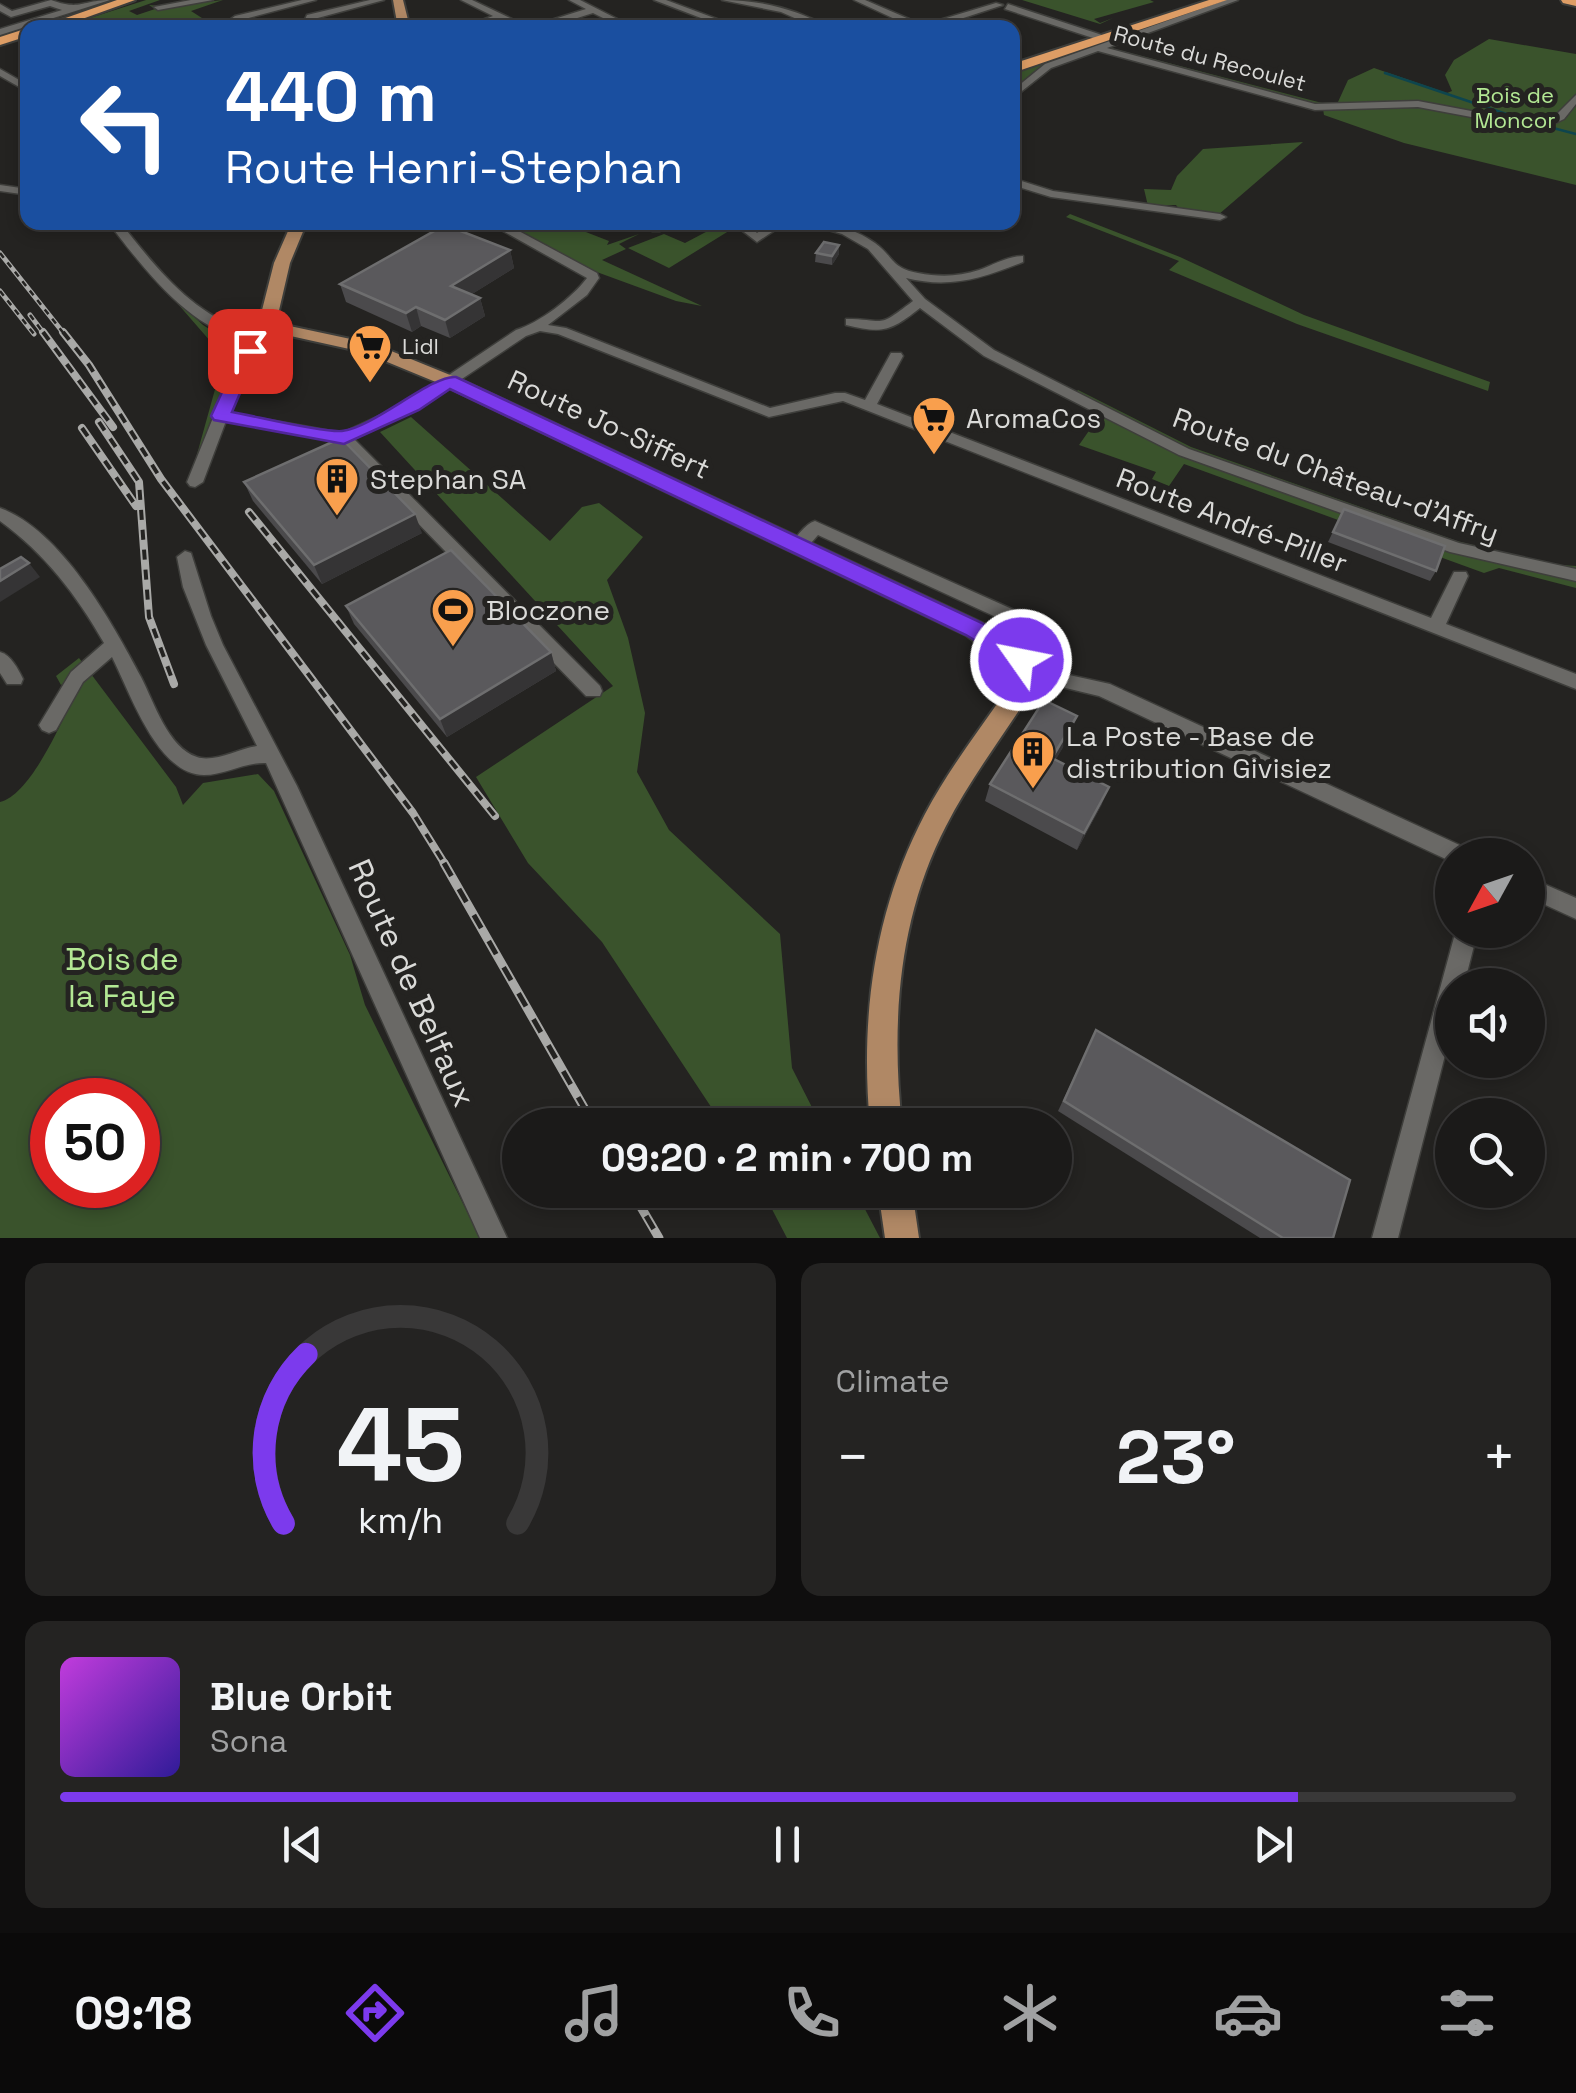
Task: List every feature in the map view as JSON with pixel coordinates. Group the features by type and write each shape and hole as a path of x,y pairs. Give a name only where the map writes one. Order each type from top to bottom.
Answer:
{"highway":[{"path":"68,20 130,0"},
{"path":"79,20 140,0"},
{"path":"1102,42 1209,0"},
{"path":"1020,65 1102,42 1221,0"},
{"path":"1566,0 1576,1"}],"main road":[{"path":"248,338 275,329 282,263 296,230"},
{"name":"Route Jo-Siffert","path":"275,329 329,338 396,358 449,381 974,629 994,641 1014,661"},
{"path":"1014,661 1037,662 1051,678 1042,694 1018,693 1004,677 1014,661"},
{"path":"885,1108 881,1048 884,986 893,934 925,840 1018,693"},
{"path":"898,1208 902,1238"}],"street":[{"path":"41,20 106,0"},
{"path":"158,7 209,0"},
{"path":"235,20 312,0"},
{"path":"308,20 380,0"},
{"path":"465,0 510,20"},
{"path":"573,0 614,20"},
{"path":"658,0 714,20"},
{"path":"726,0 758,3 807,20"},
{"path":"858,0 904,20"},
{"path":"953,20 1007,6 1102,42 1234,0"},
{"path":"0,7 11,14 51,4 71,11"},
{"path":"560,20 593,10"},
{"path":"489,20 502,16"},
{"name":"Route du Recoulet","path":"1020,89 1048,66 1102,42 1307,106 1418,104 1542,127 1560,117 1576,98"},
{"path":"1020,184 1051,194 1220,218"},
{"path":"120,230 209,322 248,338 195,482"},
{"path":"344,438 412,406 521,334 539,327 586,289 593,278 590,273 507,230"},
{"path":"746,230 757,238 770,230"},
{"name":"Route du Château-d'Affry","path":"838,230 866,241 920,302 962,336 1009,366 1184,452 1456,548 1576,575"},
{"path":"894,271 954,283 1018,259"},
{"path":"851,322 882,329 894,326 920,302"},
{"name":"Route André-Piller","path":"539,327 572,334 769,413 828,397 844,397 1576,682"},
{"path":"869,406 896,356"},
{"path":"221,416 344,438 593,691"},
{"path":"0,513 48,551 74,580 179,761 198,768 252,754 272,755"},
{"path":"798,547 815,527 1015,618"},
{"name":"Route de Belfaux","path":"185,557 196,598 494,1238"},
{"path":"1436,627 1460,576"},
{"path":"49,725 77,676 113,645"},
{"path":"0,659 14,680"},
{"path":"1051,678 1102,689 1435,844"},
{"path":"1545,895 1576,910"},
{"path":"1385,1238 1435,1053"}],"green space":[{"path":"146,0 160,0 129,11 137,15 155,9 149,5 223,0 191,11 205,20 84,20"},
{"path":"1022,0 1154,2 1094,19 1100,23 1113,18 1100,24"},
{"name":"Bois de Moncor","path":"1226,0 1111,48 1322,103 1338,102 1348,80 1374,68 1447,93 1452,91 1445,75 1454,60 1489,39 1576,54 1576,185 1404,143 1324,115 1323,109 1107,48 1066,57 1020,87 1020,69"},
{"path":"1303,142 1218,215 1179,209 1176,205 1148,206 1144,189 1171,190 1177,176 1203,149"},
{"path":"1070,214 1180,257 1304,315 1490,382 1488,391 1297,324 1169,270 1179,261 1066,217"},
{"path":"514,230 581,230 609,241 607,245 639,234 619,244 626,249 602,260 702,306 676,301 594,271"},
{"path":"710,230 730,230 669,268 628,248 664,234 685,243"},
{"path":"171,296 203,325 238,348 194,465 224,357"},
{"path":"1078,390 1191,447 1457,541 1549,564 1576,566 1576,572 1456,544 1189,451 1073,395"},
{"path":"1100,415 1183,455 1456,551 1576,579 1576,588 1499,568 1484,573 1184,464 1169,486 1152,479 1156,472 1079,445"},
{"path":"411,417 550,541 582,507 599,503 643,537 607,580 628,638 645,713 637,772 669,830 780,934 792,1068 812,1108 712,1108 602,942 528,863 476,777 613,686 380,432"},
{"name":"Bois de la Faye","path":"79,658 176,787 183,805 203,783 258,774 274,791 350,955 365,1005 480,1238 0,1238 0,802 12,796 36,769 81,683 71,678 61,685 56,676"},
{"path":"771,1208 864,1208 880,1238 787,1238"}],"building":[{"path":"436,230 458,230 510,250 451,286 480,298 445,320 416,307 406,313 340,284"},
{"path":"824,242 839,245 832,256 816,253"},
{"name":"Stephan SA","path":"341,438 415,514 314,565 244,482"},
{"path":"1344,509 1445,546 1436,571 1333,532"},
{"name":"Bloczone","path":"451,550 551,652 440,719 346,606"},
{"path":"21,557 29,563 0,581 0,569"},
{"name":"La Poste - Base de distribution Givisiez","path":"1044,700 1077,716 1052,758 1109,787 1084,833 990,784"},
{"path":"1096,1030 1350,1180 1333,1238 1283,1238 1064,1101"}],"waterway":[{"path":"1385,73 1533,123"},
{"path":"1553,128 1576,134"}],"railway":[{"path":"0,253 65,335"},
{"path":"0,291 34,334"},
{"path":"30,315 45,335"},
{"path":"43,332 113,427"},
{"path":"63,332 89,365 161,479 413,813 446,866"},
{"path":"99,422 139,482 149,617 174,684"},
{"path":"82,428 136,506"},
{"path":"249,512 495,816"},
{"path":"444,863 584,1108"},
{"path":"642,1208 659,1238"}],"place":[{"name":"Lidl","path":"370,384"},
{"name":"AromaCos","path":"934,456"},
{"name":"Stephan SA","path":"337,517"},
{"name":"Bloczone","path":"453,648"},
{"name":"La Poste - Base de distribution Givisiez","path":"1033,790"}],"route":[{"path":"250,351 221,416 344,438 412,406 449,381 974,629 994,641 1014,661 1021,660"}]}
